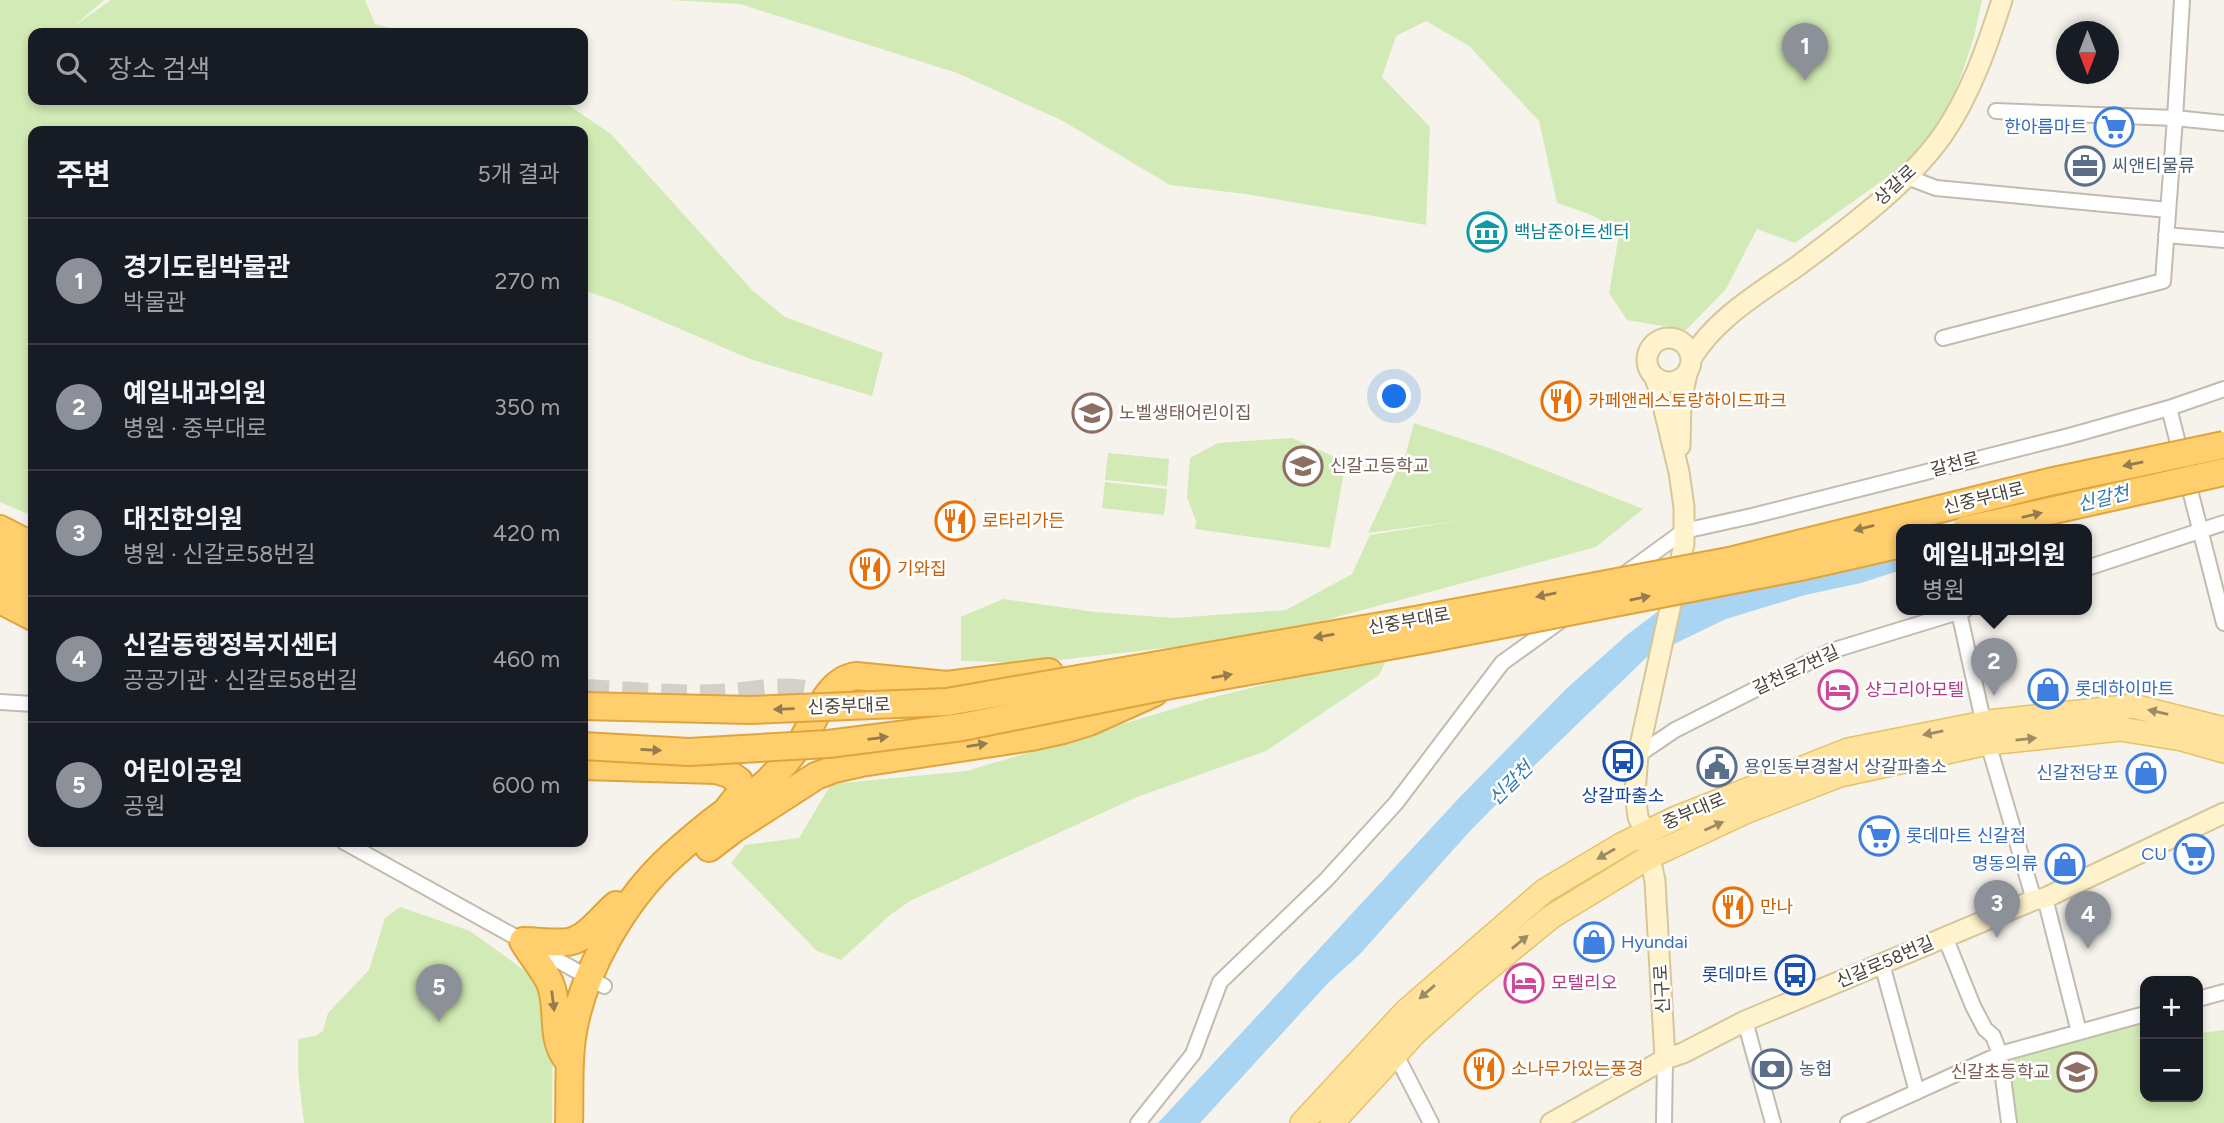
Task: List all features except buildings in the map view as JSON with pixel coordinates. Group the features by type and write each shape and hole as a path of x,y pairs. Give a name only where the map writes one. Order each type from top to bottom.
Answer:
{"highway":[{"name":"신중부대로","path":"588,746 689,752 828,744 962,727 1170,674 1730,561 2049,482 2224,445"},
{"name":"신중부대로","path":"1992,524 2224,472"},
{"path":"0,529 28,543"},
{"name":"신중부대로","path":"588,706 750,710 947,702 1428,639 1800,567 1896,545"},
{"path":"0,552 28,564"},
{"path":"0,575 28,589"},
{"path":"0,600 28,614"},
{"path":"569,1123 570,1065 576,1015 596,982 661,890 693,861 734,817 767,803 798,771 822,740 834,711 832,705 824,699 849,677 963,684 1109,663 1170,674"},
{"path":"583,1123 584,1052 596,982 609,935 639,892 673,855 734,817 834,769 1063,730 1089,722 1170,674"},
{"path":"588,765 716,771 729,774 739,781 741,791 734,817"},
{"path":"523,942 565,943 576,940 616,905 639,892"},
{"path":"523,942 551,984 560,1051 570,1065"}],"main road":[{"name":"중부대로","path":"1302,1123 1406,1011 1544,891 1676,818 1848,750 1986,733 2133,706 2223,746"},
{"name":"중부대로","path":"1332,1123 1395,1053 1467,986 1551,917 1651,856 1745,812 1840,775 1986,733"}],"street":[{"name":"상갈로","path":"1689,366 1699,346 1725,320 1831,241 1907,177 1941,136 1962,101 1978,69 2002,0"},
{"path":"1943,338 2162,281 2182,0"},
{"path":"1996,111 2175,118 2224,123"},
{"path":"1907,177 1936,188 2168,210"},
{"path":"2166,235 2224,240"},
{"name":"상갈로","path":"1677,339 1725,320"},
{"path":"1677,339 1685,345 1689,366 1681,401 1679,472 1660,389 1647,364 1650,348 1660,340 1677,339"},
{"path":"1654,376 1663,382 1678,381 1689,366"},
{"name":"갈천로","path":"1684,538 1765,513 2068,436 2170,415 2224,389"},
{"path":"2170,415 2224,623"},
{"name":"신구로","path":"1664,1123 1665,1059 1655,881 1645,833 1638,817 1635,793 1640,745 1684,538 1684,507 1679,472"},
{"path":"2092,566 2224,523"},
{"path":"1138,1123 1194,1054 1220,982 1326,880 1396,803 1502,663 1684,538"},
{"name":"갈천로7번길","path":"1640,745 1831,651 1949,615"},
{"path":"1963,615 1986,733 2040,899 2079,1032"},
{"path":"0,702 28,704"},
{"name":"신갈로58번길","path":"1556,1122 1665,1059 1684,1053 1745,1021 2040,899 2224,813"},
{"path":"353,847 596,982"},
{"path":"1945,937 1973,1006 1993,1036 2000,1054 2009,1123"},
{"path":"1882,964 1917,1092"},
{"path":"2203,998 2224,992"},
{"path":"1848,1123 2000,1054 2140,1015"},
{"path":"1745,1021 1773,1123"},
{"path":"1395,1053 1431,1123"}],"green space":[{"path":"0,0 104,0 74,26 111,0 365,0 375,24 390,28 28,28 28,105 568,105 611,134 752,290 785,317 883,353 872,396 750,359 588,292 588,126 28,126 28,514 0,502"},
{"path":"671,0 1982,0 1974,37 1951,105 1928,137 1900,168 1795,243 1757,229 1726,289 1686,330 1627,320 1609,293 1620,229 1557,203 1539,121 1469,46 1426,21 1396,36 1382,77 1430,127 1426,225 1246,194 1170,185 1061,120 957,73 740,4"},
{"path":"1414,423 1492,449 1643,509 1596,547 1292,629 1245,639 1032,663 961,661 961,617 1003,599 1095,612 1173,618 1286,610 1352,574 1370,535 1457,521 1368,533 1405,454 1431,464 1406,453"},
{"path":"1292,438 1346,462 1330,548 1195,529 1196,521 1187,497 1190,458 1218,443"},
{"path":"1108,453 1169,459 1167,486 1105,480"},
{"path":"1105,482 1167,489 1164,515 1102,508"},
{"path":"1389,654 1379,675 1266,751 1137,797 910,901 890,915 841,960 817,951 731,863 745,845 799,838 831,784 967,771 1206,699"},
{"path":"400,907 470,931 538,980 553,1004 552,1123 304,1123 298,1071 298,1039 315,1036 323,1031 328,1013 369,970 385,918"},
{"name":"신갈초등학교","path":"2140,1021 2140,1102 2203,1102 2203,1033 2224,1030 2224,1123 2013,1123 2009,1080 2016,1056"}],"water":[{"name":"신갈천","path":"1896,547 1896,572 1726,619 1647,657 1470,831 1359,955 1329,982 1200,1123 1158,1123 1459,798 1567,688 1628,634 1660,610 1705,593"}],"tunnel":[{"path":"588,692 700,697 798,692 824,699"}],"place":[{"name":"경기도립박물관","path":"1805,81"},
{"name":"한아름마트","path":"2114,127"},
{"name":"씨앤티물류","path":"2085,166"},
{"name":"백남준아트센터","path":"1487,232"},
{"name":"카페앤레스토랑하이드파크","path":"1561,401"},
{"name":"노벨생태어린이집","path":"1092,413"},
{"name":"신갈고등학교","path":"1303,466"},
{"name":"로타리가든","path":"955,521"},
{"name":"기와집","path":"870,569"},
{"name":"롯데하이마트","path":"2048,689"},
{"name":"샹그리아모텔","path":"1838,690"},
{"name":"예일내과의원","path":"1994,696"},
{"name":"상갈파출소","path":"1623,761"},
{"name":"용인동부경찰서 상갈파출소","path":"1717,767"},
{"name":"신갈전당포","path":"2146,773"},
{"name":"롯데마트 신갈점","path":"1879,836"},
{"name":"CU","path":"2194,854"},
{"name":"명동의류","path":"2065,864"},
{"name":"만나","path":"1733,907"},
{"name":"대진한의원","path":"1997,938"},
{"name":"Hyundai","path":"1594,942"},
{"name":"신갈동행정복지센터","path":"2088,949"},
{"name":"롯데마트","path":"1795,975"},
{"name":"모텔리오","path":"1524,983"},
{"name":"어린이공원","path":"439,1022"},
{"name":"소나무가있는풍경","path":"1484,1069"},
{"name":"농협","path":"1772,1069"},
{"name":"신갈초등학교","path":"2077,1072"}]}
